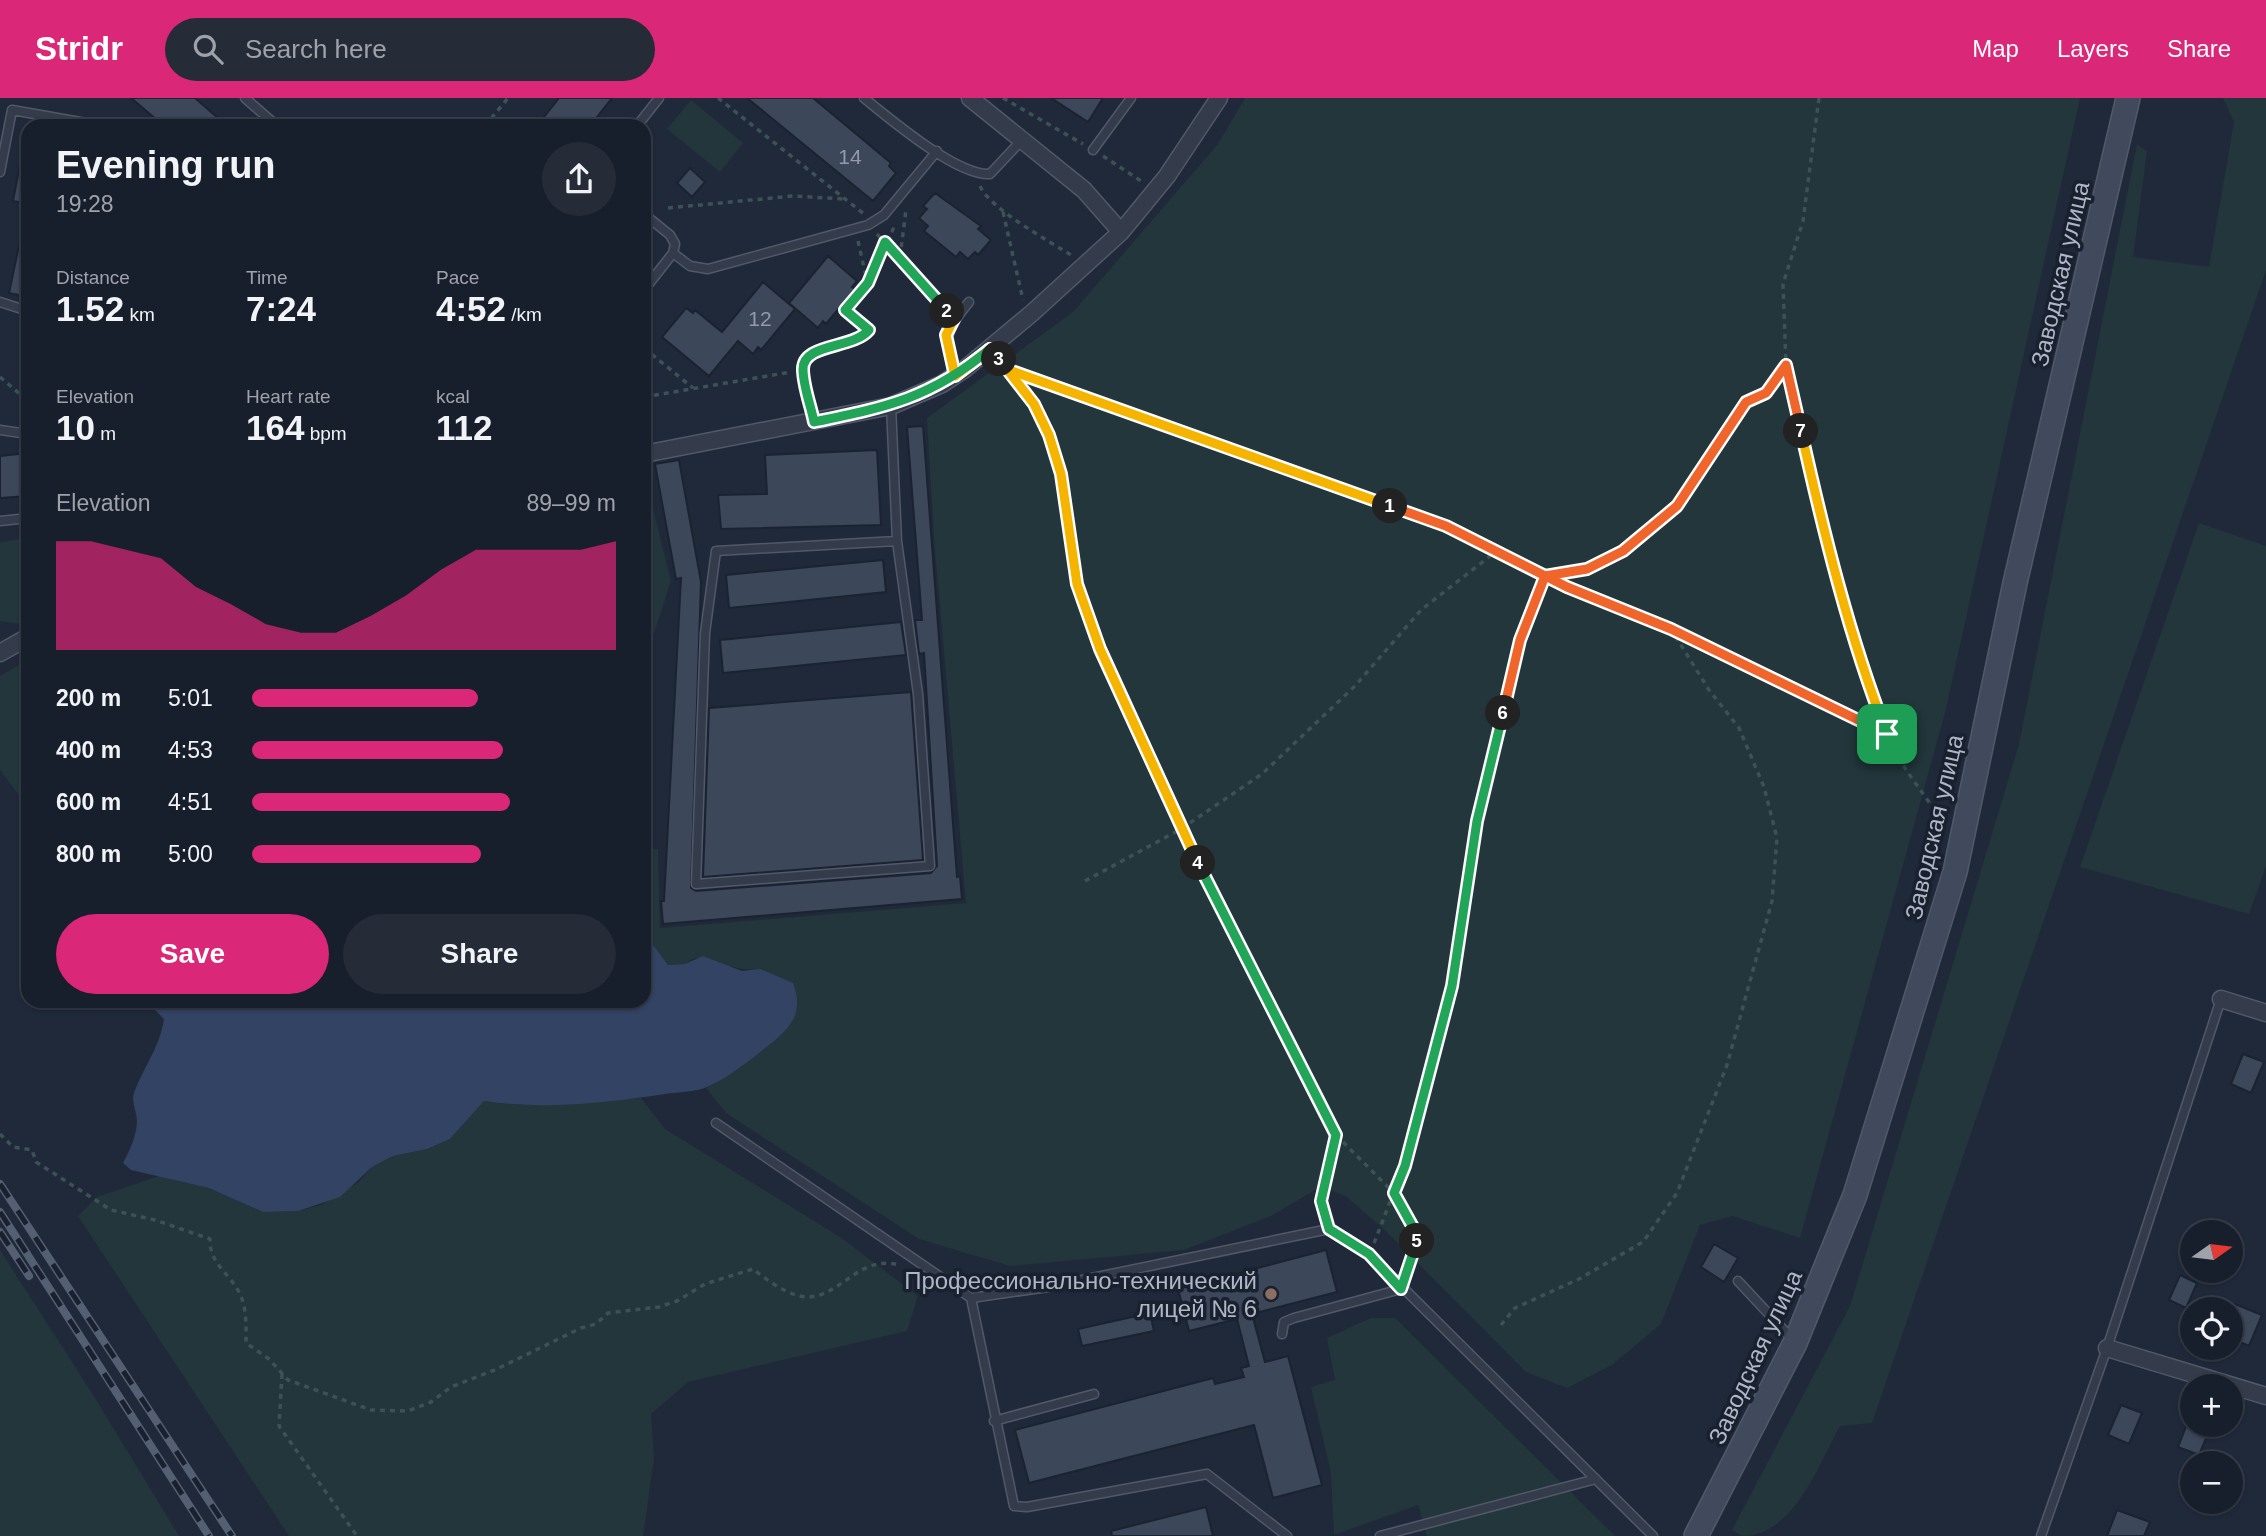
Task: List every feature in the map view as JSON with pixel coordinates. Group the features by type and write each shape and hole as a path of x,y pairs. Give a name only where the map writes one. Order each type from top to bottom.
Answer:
{"street":[{"path":"970,98 1083,190 1121,232"},
{"path":"651,452 891,406 955,376 1086,266 1121,232 1167,176 1219,98"},
{"name":"Заводская улица","path":"1696,1536 1795,1343 1855,1195 1955,872 2015,583 2128,98"},
{"path":"0,653 21,641"},
{"path":"2221,999 2266,1013"},
{"path":"2107,1348 2266,1395"}],"lane":[{"path":"244,98 269,119"},
{"path":"642,119 659,98"},
{"path":"864,98 908,134 976,175 989,174 1021,141"},
{"path":"1097,152 1131,98"},
{"path":"0,172 12,110 63,119"},
{"path":"673,253 690,266 708,269 856,230 884,215 937,151"},
{"path":"651,220 670,235 675,244 673,253 651,281"},
{"path":"0,302 21,309"},
{"path":"955,376 946,335 954,319 969,302"},
{"path":"814,422 803,369 805,359 812,352 855,341 869,330"},
{"path":"891,406 897,541 918,694 930,866 696,884 705,633 716,551 897,541"},
{"path":"0,430 21,433"},
{"path":"0,521 21,519"},
{"path":"2041,1536 2107,1348 2221,999"},
{"path":"716,1123 971,1298 1048,1287 1329,1229 1369,1254 1401,1289 1653,1536"},
{"path":"1738,1281 1795,1343"},
{"path":"1282,1334 1284,1322 1294,1318 1401,1289"},
{"path":"971,1298 994,1421 1014,1506 1027,1507 1207,1474 1286,1536"},
{"path":"994,1421 1094,1394"},
{"path":"1380,1536 1596,1479"}],"path":[{"path":"491,119 508,98"},
{"path":"718,98 871,223 954,319"},
{"path":"1003,98 1097,152 1141,181"},
{"path":"1819,98 1803,221 1783,284 1786,365 1836,580 1862,670 1887,734 1906,770 1934,809 1955,872"},
{"path":"1083,190 1097,152"},
{"path":"976,175 983,193 1086,266"},
{"path":"668,208 793,195 846,200"},
{"path":"869,330 845,310 868,283 885,242 907,201 900,257"},
{"path":"1003,209 1024,303"},
{"path":"856,230 868,283"},
{"path":"990,349 1034,404 1049,435 1061,474 1077,584 1100,649 1181,829 1336,1135 1394,1193 1419,1238 1401,1289"},
{"path":"651,354 693,388"},
{"path":"1545,576 1587,569 1623,551 1677,506 1746,402 1766,393 1786,365"},
{"path":"651,396 803,369"},
{"path":"1009,370 1185,436 1446,526 1545,576 1671,629 1887,734"},
{"path":"0,377 21,395"},
{"path":"1086,881 1181,829 1262,774 1355,686 1421,610 1489,557 1493,549"},
{"path":"1369,1254 1405,1166 1452,986 1477,821 1520,640 1545,576"},
{"path":"1501,1325 1515,1308 1579,1279 1643,1242 1677,1193 1727,1065 1772,901 1777,838 1764,787 1740,728 1709,690 1671,629"},
{"path":"0,1134 13,1147 32,1150 36,1162 111,1210 155,1220 210,1239 210,1254 240,1294 246,1317 246,1343 270,1359 288,1380 328,1392 371,1410 408,1410 431,1402 451,1387 497,1369 581,1328 597,1324 608,1313 668,1304 724,1276 753,1269 774,1285 807,1297 833,1288 874,1263 903,1266"},
{"path":"1329,1229 1321,1201 1336,1135"},
{"path":"282,1374 279,1426 357,1536"}],"green space":[{"path":"1245,98 2080,98 1946,709 1800,1238 1733,1216 1700,1225 1661,1324 1612,1365 1567,1388 1526,1372 1390,1235 1347,1197 1322,1186 1273,1215 1184,1250 1010,1266 919,1239 726,1113 706,1088 743,1066 760,969 735,968 694,958 685,964 668,965 651,942 651,849 658,849 660,928 966,903 934,538 927,418 1073,312 1218,144"},
{"path":"2223,98 2266,98 2266,270 1872,1423 1840,1426 1803,1495 1790,1511 1776,1524 1760,1533 1742,1536 1732,1530 1850,1306 2019,744 2137,144 2147,151 2133,257 2209,267 2234,122"},
{"path":"691,100 743,143 720,172 667,129"},
{"path":"651,501 671,581 653,636 651,663"},
{"path":"2199,523 2266,546 2266,866 2249,914 2080,867"},
{"path":"21,539 21,624 0,621 0,542"},
{"path":"21,664 21,798 0,770 0,676"},
{"path":"641,1098 665,1129 840,1237 918,1296 907,1331 688,1382 651,1414 654,1458 643,1536 289,1536 78,1216 97,1197 159,1176 209,1188 263,1212 298,1211 322,1205 359,1182 372,1167 393,1156 427,1149 450,1139 484,1101 543,1105"},
{"path":"0,1250 95,1398 179,1536 0,1536"},
{"path":"1371,1318 1395,1318 1615,1536 1427,1536 1418,1505 1334,1535 1331,1473 1311,1387 1335,1380 1327,1338"}],"water":[{"path":"651,942 668,965 685,964 703,956 742,971 760,969 793,983 797,1002 794,1018 777,1038 724,1078 702,1089 574,1104 529,1105 484,1101 450,1139 427,1149 393,1156 372,1167 340,1197 298,1211 263,1212 209,1188 131,1170 123,1163 136,1128 134,1094 156,1047 164,1019 153,1008 651,1008"}],"building":[{"path":"131,98 195,98 219,119 156,119"},
{"path":"559,98 612,98 596,119 542,119"},
{"path":"747,98 813,98 891,163 889,166 896,173 873,201"},
{"path":"1051,98 1103,98 1088,122"},
{"path":"21,159 21,203 13,201"},
{"path":"690,168 705,182 692,197 677,183"},
{"path":"935,193 981,226 978,229 991,240 978,255 975,252 968,259 960,252 956,257 924,231 928,226 919,218 927,209 923,206"},
{"path":"21,236 21,296 9,293"},
{"path":"828,256 857,281 852,287 855,289 826,324 823,321 818,328 789,303"},
{"path":"763,282 795,309 761,350 758,347 753,354 738,341 709,376 662,337 686,308 693,313 695,310 722,332"},
{"path":"923,426 957,877 960,876 962,899 663,924 661,901 664,901 681,578 676,579 655,464 679,460 701,582 691,888 696,891 931,873 937,866 924,653 919,654 915,620 922,620 907,427"},
{"path":"877,450 881,525 721,529 718,495 767,494 765,455"},
{"path":"21,454 21,496 0,498 0,456"},
{"path":"883,560 886,592 729,608 726,575"},
{"path":"901,622 906,655 723,673 720,640"},
{"path":"911,692 923,860 703,877 709,708"},
{"path":"2243,1054 2264,1062 2251,1093 2231,1084"},
{"path":"1714,1244 1738,1258 1724,1282 1701,1267"},
{"path":"1326,1250 1337,1292 1252,1314 1265,1362 1288,1356 1322,1485 1273,1498 1254,1425 1029,1483 1015,1430 1213,1378 1215,1384 1244,1377 1241,1368 1249,1366 1237,1319 1189,1331 1178,1289"},
{"path":"2180,1275 2180,1283 2197,1283 2191,1297 2180,1297 2180,1305 2169,1300"},
{"path":"2243,1307 2262,1315 2249,1346 2243,1343"},
{"path":"1150,1313 1154,1331 1082,1346 1078,1329"},
{"path":"2121,1405 2142,1413 2129,1444 2108,1435"},
{"path":"2182,1437 2207,1437 2201,1451 2188,1451 2178,1447"},
{"path":"1206,1507 1213,1536 1112,1536 1111,1531"},
{"path":"2117,1510 2150,1522 2144,1536 2107,1536"}],"railway":[{"path":"0,1184 232,1536"},
{"path":"0,1212 209,1536"},
{"path":"0,1232 29,1276"}],"place":[{"name":"Профессионально-технический лицей № 6","path":"1271,1294"}],"route":[{"path":"1887,734 1671,629 1567,587 1545,576 1493,549 1446,526 1044,384 1009,370 990,349 966,368 955,376 947,346 946,335 954,319 914,271 885,242 868,283 845,310 869,330 855,341 812,352 805,359 803,369 814,422 891,406 917,396 942,384 966,368 990,349 1034,404 1049,435 1061,474 1077,584 1100,649 1181,829 1336,1135 1321,1201 1329,1229 1369,1254 1401,1289 1419,1238 1394,1193 1405,1166 1452,986 1477,821 1520,640 1545,576 1587,569 1623,551 1677,506 1713,447 1746,402 1766,393 1786,365 1836,580 1862,670 1887,734"}]}
